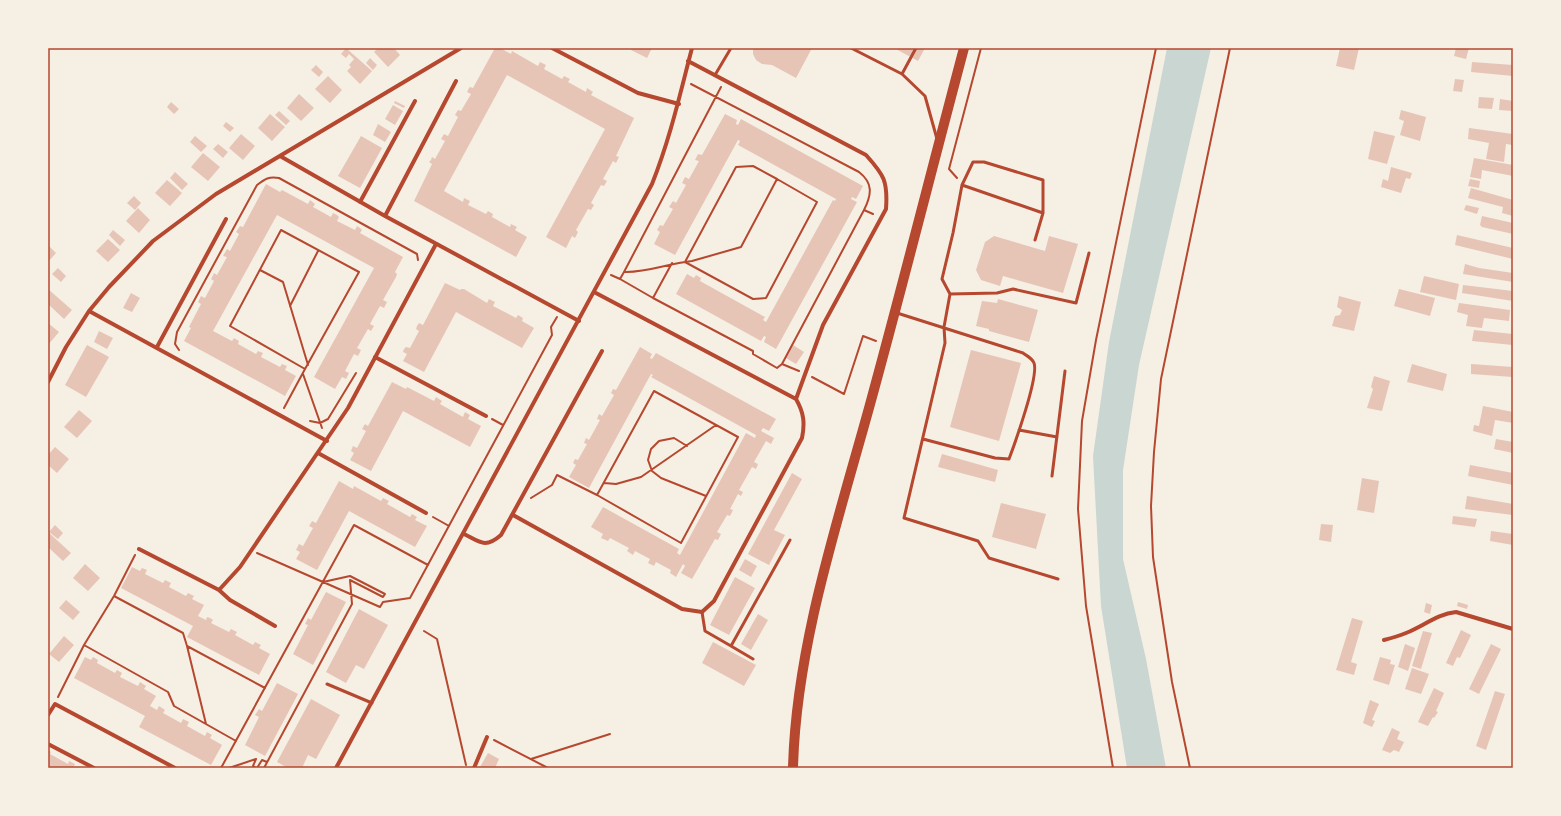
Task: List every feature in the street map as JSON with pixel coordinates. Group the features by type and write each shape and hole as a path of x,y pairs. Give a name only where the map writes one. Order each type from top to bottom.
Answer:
{"main road":[{"path":"793,768 796,722 820,586 896,312 964,48"}],"street":[{"path":"48,382 66,347 89,311 109,287 153,241 216,194 461,48"},
{"path":"552,48 638,92 679,104"},
{"path":"336,768 464,534 652,184 665,152 679,104 690,49"},
{"path":"688,61 866,155 883,177 887,190 886,209 823,325 796,399"},
{"path":"385,216 456,81"},
{"path":"360,202 415,101"},
{"path":"280,156 385,216 579,321"},
{"path":"157,347 226,219"},
{"path":"219,590 240,567 348,408 436,244"},
{"path":"513,515 682,609 702,612 714,601 802,438 805,424 802,408 796,399 594,292"},
{"path":"89,311 327,441"},
{"path":"464,534 484,545 492,543 501,536 602,351"},
{"path":"375,357 486,416"},
{"path":"318,453 426,513"},
{"path":"139,549 219,590 230,600 275,626"},
{"path":"1384,640 1407,633 1436,617 1447,613 1456,612 1513,629"},
{"path":"48,715 55,704 175,768"},
{"path":"474,768 487,737"},
{"path":"48,744 94,768"}],"lane":[{"path":"715,75 731,48"},
{"path":"851,48 902,74 925,96 938,145"},
{"path":"902,74 916,48"},
{"path":"1035,240 1043,213 1043,180 984,162 973,162 962,185 942,279 950,294 944,327 945,343 904,518 978,541 989,558 1058,579"},
{"path":"962,185 1043,213"},
{"path":"950,294 997,293 1013,289 1076,303 1089,253"},
{"path":"896,312 1029,357 1035,368 1025,413 1009,459 996,458 923,439"},
{"path":"1052,476 1065,371"},
{"path":"1019,430 1057,437"},
{"path":"731,646 790,540"},
{"path":"702,612 705,631 753,659"},
{"path":"327,684 372,703"}],"path":[{"path":"962,185 949,169 981,48"},
{"path":"1114,768 1086,606 1078,509 1082,420 1096,340 1156,48"},
{"path":"1190,768 1172,682 1153,557 1151,506 1154,452 1161,379 1230,48"},
{"path":"605,271 753,351 753,354 777,368 782,364 870,199 871,192 869,183 858,172 684,80"},
{"path":"620,279 725,80"},
{"path":"753,166 817,202 766,298 753,299 685,262 736,167 753,166"},
{"path":"180,352 175,344 177,332 257,185 268,178 279,178 417,254 418,260 415,267"},
{"path":"624,272 632,272 672,263 685,262 741,247 777,179"},
{"path":"864,210 881,218"},
{"path":"278,404 285,408 359,272 281,230 230,326 305,369"},
{"path":"290,306 318,251"},
{"path":"653,298 672,263"},
{"path":"260,270 282,282 308,365"},
{"path":"251,550 322,583 380,607 382,602 410,598 552,335 551,327 560,312"},
{"path":"782,364 806,374 844,394 863,336 886,345"},
{"path":"304,418 310,422 320,422 328,419 360,366"},
{"path":"303,374 320,422"},
{"path":"530,498 552,485 557,475 597,495 681,543 738,437 654,391 597,495"},
{"path":"486,416 503,425"},
{"path":"604,483 628,482 652,471 716,425"},
{"path":"687,446 674,438 659,441 654,444 648,460 652,471 662,478 706,496"},
{"path":"426,513 449,526"},
{"path":"267,762 262,760 257,768 253,766 256,759 229,768 222,767 354,525 428,565"},
{"path":"55,704 84,645 114,596 139,549"},
{"path":"264,768 352,604 350,580 384,597 385,594 350,576 322,583"},
{"path":"114,596 183,633 206,724"},
{"path":"424,631 438,639 468,768"},
{"path":"84,645 168,692 174,706 236,741"},
{"path":"187,646 265,688"},
{"path":"531,759 610,734"},
{"path":"487,737 548,768"}],"shaded area":[{"path":"1167,48 1211,48 1139,365 1123,470 1123,559 1146,659 1166,768 1127,768 1101,606 1093,456 1109,342"}],"building":[{"path":"346,48 372,71 360,84 347,71 351,67 349,65 354,59 349,54 346,58 341,54"},
{"path":"378,48 394,48 400,55 388,67 374,52"},
{"path":"495,48 500,48 511,54 512,51 538,66 540,62 546,65 544,69 562,79 564,76 570,79 568,82 586,92 587,88 593,92 591,95 634,118 616,156 619,157 616,163 613,161 603,179 607,181 604,186 601,185 591,203 594,205 591,210 588,209 576,230 578,232 575,238 572,236 566,248 546,237 605,129 507,75 444,191 463,202 464,198 470,201 468,205 486,214 488,211 493,214 492,217 510,227 511,224 517,227 515,230 527,237 516,257 414,201 432,164 429,162 432,157 435,159 445,141 441,139 444,134 448,136 458,117 455,115 458,110 461,111 471,94 467,92 469,88 473,88"},
{"path":"632,48 652,48 647,58 631,50"},
{"path":"753,48 812,48 796,78 772,65 762,64 756,60 753,54"},
{"path":"894,48 925,48 918,61"},
{"path":"1340,48 1359,48 1354,70 1336,66"},
{"path":"1456,48 1469,48 1466,59 1454,56"},
{"path":"370,58 377,65 373,70 366,63"},
{"path":"1472,62 1513,65 1513,76 1471,72"},
{"path":"316,65 323,72 319,77 311,70"},
{"path":"328,76 342,90 330,103 315,89"},
{"path":"1455,79 1464,80 1462,92 1453,91"},
{"path":"299,94 314,108 301,121 287,108"},
{"path":"1479,97 1494,98 1492,109 1478,108"},
{"path":"1500,99 1513,101 1513,111 1499,110"},
{"path":"395,101 405,106 404,108 394,103"},
{"path":"171,102 179,109 174,114 167,107"},
{"path":"393,105 403,111 395,125 385,119"},
{"path":"1401,110 1426,117 1420,141 1400,135 1404,121 1399,119"},
{"path":"279,111 290,121 286,125 275,115"},
{"path":"270,114 285,127 272,141 258,128"},
{"path":"725,114 737,120 736,124 738,125 741,119 863,186 856,199 852,197 851,199 857,202 776,349 764,342 766,337 764,336 761,341 676,294 687,274 694,278 696,275 701,278 700,281 765,317 763,320 766,322 833,200 835,201 836,199 738,145 740,141 738,140 675,255 654,244 660,232 657,230 660,225 663,226 673,209 669,207 673,201 676,203 686,185 682,183 685,177 689,179 699,161 695,160 698,154 702,155"},
{"path":"226,122 234,128 230,132 223,126"},
{"path":"378,124 391,132 385,142 373,135"},
{"path":"1469,128 1513,134 1513,145 1506,144 1504,162 1486,159 1489,143 1468,139"},
{"path":"1374,131 1395,136 1387,164 1368,159"},
{"path":"241,134 255,146 243,160 229,148"},
{"path":"195,136 207,146 201,152 190,142"},
{"path":"361,136 382,148 360,188 338,176"},
{"path":"218,144 228,152 223,158 213,149"},
{"path":"203,153 220,167 208,181 191,167"},
{"path":"1474,158 1513,165 1513,176 1482,170 1481,179 1470,177"},
{"path":"1391,167 1412,173 1410,179 1406,178 1401,193 1381,187 1383,179 1388,181"},
{"path":"175,172 188,184 182,190 170,178"},
{"path":"1470,179 1480,181 1479,188 1468,186"},
{"path":"167,180 182,193 170,206 155,193"},
{"path":"266,184 280,192 282,190 308,204 310,200 315,204 313,207 331,217 333,213 337,215 339,217 337,221 355,230 357,226 362,230 360,233 403,257 395,272 397,274 396,277 383,300 387,302 384,308 380,306 370,324 374,326 371,331 368,329 357,348 361,350 358,356 354,354 345,371 349,373 346,379 342,377 335,389 314,377 374,268 277,215 213,331 232,341 234,338 239,341 238,344 256,354 258,351 263,353 261,357 280,367 282,364 287,366 285,370 296,376 285,396 184,341 191,328 189,327 201,304 198,302 201,296 205,298 214,281 211,279 214,273 217,275 227,257 223,256 227,249 230,251 239,234 236,232 240,226 243,227"},
{"path":"1471,188 1513,200 1513,216 1502,213 1503,207 1468,198"},
{"path":"134,196 141,203 135,210 127,203"},
{"path":"1466,205 1479,208 1477,214 1464,210"},
{"path":"138,208 150,220 139,233 126,221"},
{"path":"1482,216 1513,223 1513,234 1482,227 1480,225"},
{"path":"113,230 125,240 120,246 109,235"},
{"path":"1457,235 1513,248 1513,259 1455,245"},
{"path":"994,236 1045,251 1049,236 1078,244 1063,293 1003,276 1000,286 981,280 976,270 985,242"},
{"path":"108,239 120,250 108,262 96,251"},
{"path":"48,245 56,253 48,262"},
{"path":"1465,264 1479,268 1513,273 1513,282 1463,274"},
{"path":"58,268 66,276 61,282 52,274"},
{"path":"1424,276 1459,284 1456,300 1420,292"},
{"path":"445,283 460,290 464,289 487,303 489,299 495,302 493,306 516,318 518,315 523,318 522,321 534,328 522,348 456,312 424,372 403,361 407,354 403,352 404,349 406,347 410,348 419,331 416,329 417,326 419,323 423,325"},
{"path":"1463,285 1513,291 1513,301 1462,293"},
{"path":"48,289 72,310 64,319 48,304"},
{"path":"1399,289 1435,298 1430,316 1394,306"},
{"path":"131,293 140,298 132,312 123,308"},
{"path":"1339,296 1361,302 1354,331 1332,326 1335,316 1340,315 1342,310 1337,307"},
{"path":"998,299 1038,310 1029,342 976,326 982,301 997,303"},
{"path":"1459,303 1510,310 1509,321 1484,318 1482,328 1466,326 1468,315 1457,312"},
{"path":"48,323 59,332 48,345"},
{"path":"1474,330 1513,334 1513,345 1472,341"},
{"path":"99,331 113,338 107,349 94,342"},
{"path":"87,345 109,357 86,397 65,385"},
{"path":"793,345 804,352 796,364 786,358"},
{"path":"640,347 652,354 650,358 652,359 656,353 776,419 769,431 763,428 761,431 774,438 771,444 766,441 754,462 758,464 756,469 752,467 739,490 743,492 741,496 738,494 730,509 733,510 730,516 727,515 717,532 721,534 718,540 715,539 692,579 681,573 685,566 683,564 676,577 670,573 671,570 656,562 654,566 648,563 650,559 635,551 633,555 627,551 629,548 610,538 608,541 601,538 603,534 591,527 603,507 679,549 677,553 680,555 746,433 755,438 756,435 651,377 653,375 651,374 589,488 569,477 576,465 573,463 575,459 578,460 587,444 584,443 586,438 589,440 600,420 597,419 599,414 602,416 614,395 611,393 613,389 616,390"},
{"path":"971,350 1021,363 999,441 950,427"},
{"path":"1412,364 1447,374 1443,391 1407,382"},
{"path":"1471,364 1513,367 1513,377 1471,374"},
{"path":"1374,376 1390,381 1382,411 1367,408 1373,389 1371,387"},
{"path":"392,382 406,389 407,387 434,401 436,397 442,401 440,404 463,417 465,412 470,415 468,419 481,426 470,447 403,411 371,471 350,460 354,453 351,451 353,446 357,448 366,431 362,429 365,424 368,426"},
{"path":"1483,406 1513,412 1513,423 1495,420 1492,436 1473,431 1474,425 1479,426"},
{"path":"79,410 92,421 77,438 64,427"},
{"path":"1496,439 1513,442 1513,453 1494,449"},
{"path":"55,447 69,459 57,473 48,465 48,455"},
{"path":"942,454 998,470 995,482 938,467"},
{"path":"1470,465 1513,473 1513,485 1468,476"},
{"path":"792,473 802,479 774,530 785,535 769,565 748,554"},
{"path":"1362,478 1379,481 1374,513 1357,510"},
{"path":"339,481 353,489 354,486 381,501 383,498 389,501 387,504 410,517 412,514 417,517 415,520 427,526 415,547 349,511 317,570 296,559 300,552 296,550 299,544 303,546 313,528 309,526 312,521 316,523"},
{"path":"1467,496 1513,504 1513,515 1465,509"},
{"path":"1001,503 1046,514 1036,549 992,537"},
{"path":"1453,516 1477,519 1475,527 1452,524"},
{"path":"1321,524 1333,525 1331,542 1319,540"},
{"path":"55,525 63,533 58,539 49,532"},
{"path":"1491,531 1513,534 1513,545 1490,541"},
{"path":"48,532 71,553 63,561 48,547"},
{"path":"745,559 757,566 751,577 739,570"},
{"path":"85,564 100,578 88,591 73,578"},
{"path":"132,567 140,571 142,568 147,570 145,574 163,583 165,580 171,583 169,587 186,596 188,593 194,596 192,599 204,605 198,616 206,620 207,617 210,618 213,620 211,623 229,632 231,629 237,632 235,635 253,645 255,642 261,645 259,648 270,654 259,675 187,637 193,626 121,588"},
{"path":"735,577 755,588 729,635 710,625"},
{"path":"326,592 346,602 313,665 293,654 308,625 305,624 308,618 311,620"},
{"path":"66,600 80,612 73,620 59,608"},
{"path":"1458,602 1468,605 1467,609 1457,606"},
{"path":"1426,603 1432,605 1430,614 1424,612"},
{"path":"359,609 388,625 364,669 356,665 346,683 326,672"},
{"path":"758,614 768,620 751,650 741,644"},
{"path":"1352,618 1363,621 1351,662 1357,664 1354,675 1336,670"},
{"path":"1461,630 1471,635 1460,658 1457,657 1453,666 1446,663"},
{"path":"1423,631 1432,633 1421,669 1412,666"},
{"path":"64,636 74,645 59,662 49,654"},
{"path":"713,642 756,665 744,686 702,663"},
{"path":"1405,644 1415,648 1408,671 1398,667"},
{"path":"1491,644 1501,649 1479,694 1469,689"},
{"path":"85,657 91,660 93,657 98,660 97,663 115,673 117,670 122,673 120,677 138,686 140,682 146,686 144,689 156,696 150,706 157,710 159,706 165,710 163,713 181,723 183,719 189,722 187,726 205,736 207,732 212,735 210,738 222,745 211,765 139,727 145,716 74,678"},
{"path":"1380,657 1391,660 1390,664 1395,665 1389,685 1373,680"},
{"path":"1412,668 1429,674 1421,694 1405,689"},
{"path":"277,683 298,694 265,756 245,745 259,717 255,715 259,709 262,711"},
{"path":"1434,688 1444,693 1436,711 1438,712 1428,726 1418,722"},
{"path":"1495,691 1505,694 1486,750 1476,746"},
{"path":"311,699 340,715 316,759 308,755 302,768 288,768 277,762"},
{"path":"1370,700 1379,704 1372,720 1375,721 1372,727 1363,723"},
{"path":"1392,728 1400,732 1397,739 1404,742 1399,752 1394,750 1390,753 1382,750"},
{"path":"48,750 51,752 50,754 68,764 69,761 75,764 73,768 48,768"},
{"path":"488,753 499,759 495,768 480,767"}]}
